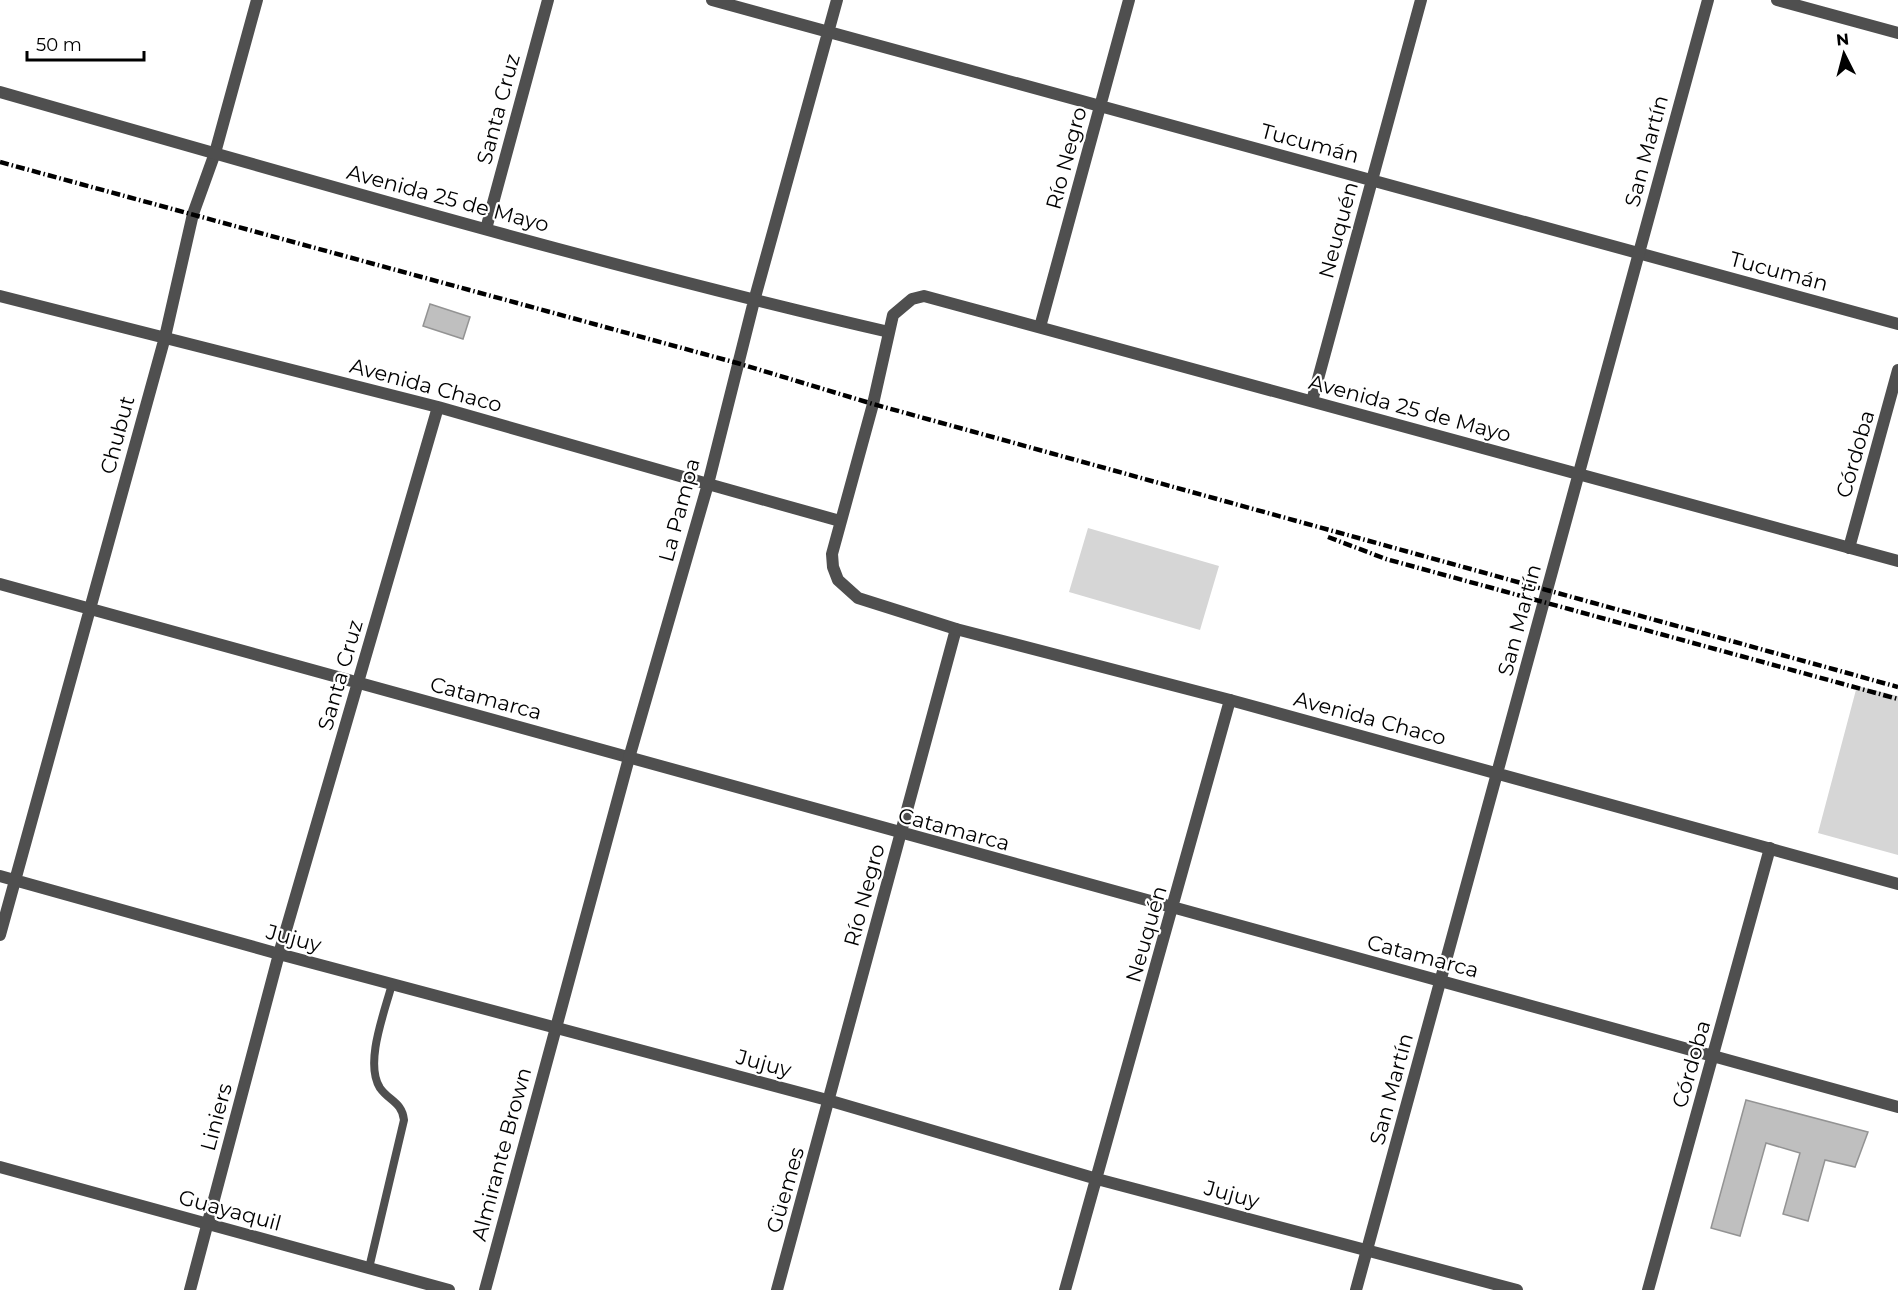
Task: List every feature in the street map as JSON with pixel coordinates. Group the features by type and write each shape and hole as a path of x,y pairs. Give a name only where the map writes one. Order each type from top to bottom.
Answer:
{"street":[{"name":"Chubut","path":"0,935 165,337 193,214 215,153 257,0"},
{"name":"Santa Cruz","path":"486,229 548,0"},
{"name":"Tucumán","path":"712,0 1898,324"},
{"name":"La Pampa","path":"554,1028 708,484 754,301 837,0"},
{"name":"Río Negro","path":"1040,327 1129,0"},
{"name":"Neuquén","path":"1312,401 1421,0"},
{"name":"San Martín","path":"1356,1290 1708,0"},
{"path":"1777,0 1898,33"},
{"name":"Avenida 25 de Mayo","path":"0,92 486,229 754,301 889,332 893,315 912,299 937,298 1898,561"},
{"name":"Avenida Chaco","path":"0,296 438,407 840,521 832,554 838,580 858,598 956,629 1496,772 1898,884"},
{"path":"840,521 873,404 889,332"},
{"name":"Córdoba","path":"1849,548 1898,370"},
{"name":"Santa Cruz","path":"279,954 438,407"},
{"name":"Catamarca","path":"0,584 1173,909 1715,1054 1898,1107"},
{"name":"Río Negro","path":"831,1101 956,629"},
{"name":"Neuquén","path":"1065,1290 1230,700"},
{"name":"Córdoba","path":"1648,1290 1770,848"},
{"name":"Jujuy","path":"0,876 279,954 831,1101 1097,1179 1517,1290"},
{"name":"Liniers","path":"190,1290 279,954"},
{"name":"Almirante Brown","path":"485,1290 554,1028"},
{"name":"Güemes","path":"777,1290 831,1101"},
{"name":"Guayaquil","path":"0,1167 449,1290"}],"lane":[{"path":"369,1268 404,1120 398,1103 380,1089 375,1077 373,1058 392,984"}],"shaded area":[{"path":"1088,528 1219,566 1200,630 1069,592"},
{"path":"1857,686 1898,696 1898,855 1818,833"}],"building":[{"path":"430,304 470,317 463,339 423,326"},
{"path":"1746,1100 1868,1132 1855,1167 1825,1160 1808,1221 1783,1214 1800,1153 1766,1143 1740,1236 1711,1228"}],"railway":[{"path":"0,162 737,363 873,404 1898,687"},
{"path":"1328,537 1386,559 1898,699"}]}
